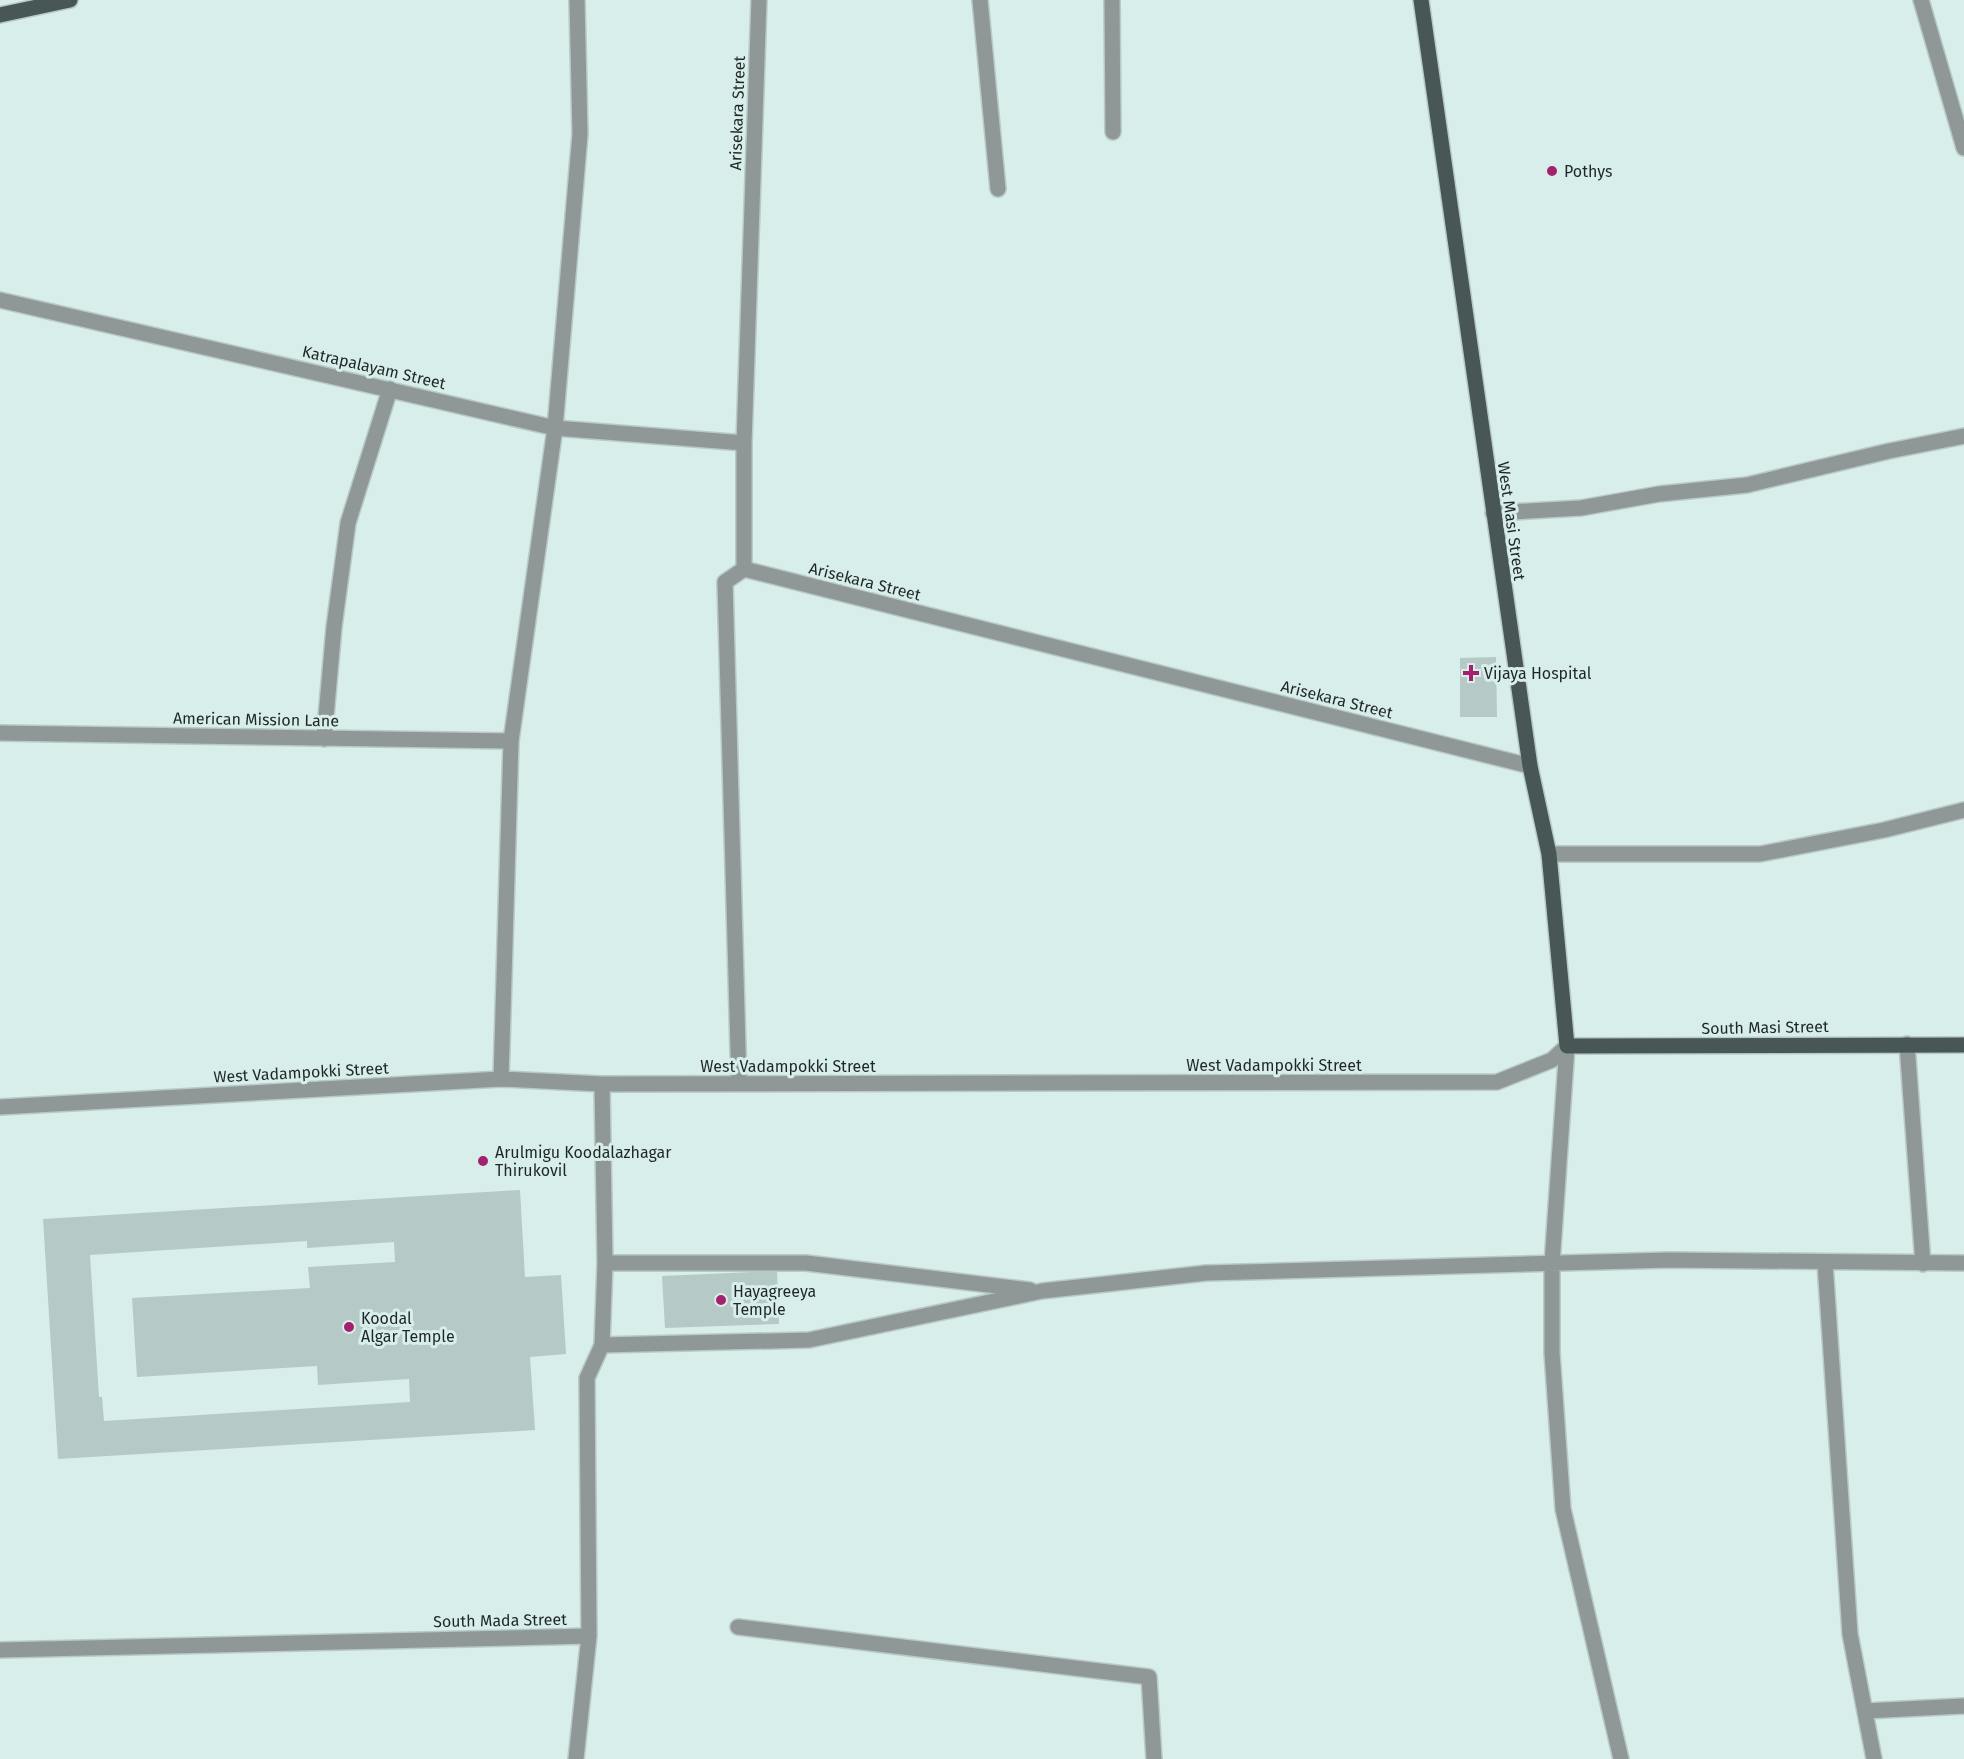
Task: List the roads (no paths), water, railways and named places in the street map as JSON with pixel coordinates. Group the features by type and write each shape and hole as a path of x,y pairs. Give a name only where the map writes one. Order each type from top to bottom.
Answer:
{"main road":[{"path":"0,15 70,0"},
{"name":"West Masi Street","path":"1421,0 1530,766 1549,854 1567,1047"},
{"name":"South Masi Street","path":"1567,1047 1964,1045"}],"street":[{"path":"501,1079 511,741 555,428 580,134 577,0"},
{"name":"Arisekara Street","path":"759,0 744,443 744,569 1530,766"},
{"path":"980,0 998,189"},
{"path":"1112,0 1113,132"},
{"path":"1921,0 1964,148"},
{"name":"Katrapalayam Street","path":"0,300 555,428 744,443"},
{"path":"324,739 334,627 348,523 390,389"},
{"path":"1493,513 1581,508 1659,494 1747,485 1889,451 1964,436"},
{"path":"739,1084 725,582 744,569"},
{"name":"American Mission Lane","path":"0,733 511,741"},
{"path":"1549,854 1761,854 1884,830 1964,810"},
{"path":"1907,1044 1923,1264"},
{"path":"1567,1047 1552,1264 1552,1353 1563,1509 1621,1759"},
{"name":"West Vadampokki Street","path":"0,1107 501,1079 602,1084 1497,1082 1552,1060 1567,1047"},
{"name":"South Mada Street","path":"0,1650 589,1636 587,1378 602,1345 605,1263 602,1084"},
{"path":"602,1345 809,1340 1042,1291 1206,1273 1669,1260 1964,1263"},
{"path":"605,1263 806,1263 1042,1291"},
{"path":"1825,1263 1850,1634 1874,1759"},
{"path":"738,1627 1149,1677 1154,1759"},
{"path":"576,1759 589,1636"},
{"path":"1865,1711 1964,1706"}],"place":[{"name":"Pothys","path":"1552,171"},
{"name":"Vijaya Hospital","path":"1471,673"},
{"name":"Arulmigu Koodalazhagar Thirukovil","path":"483,1161"},
{"name":"Hayagreeya Temple","path":"721,1300"},
{"name":"Koodal Algar Temple","path":"349,1327"}]}
